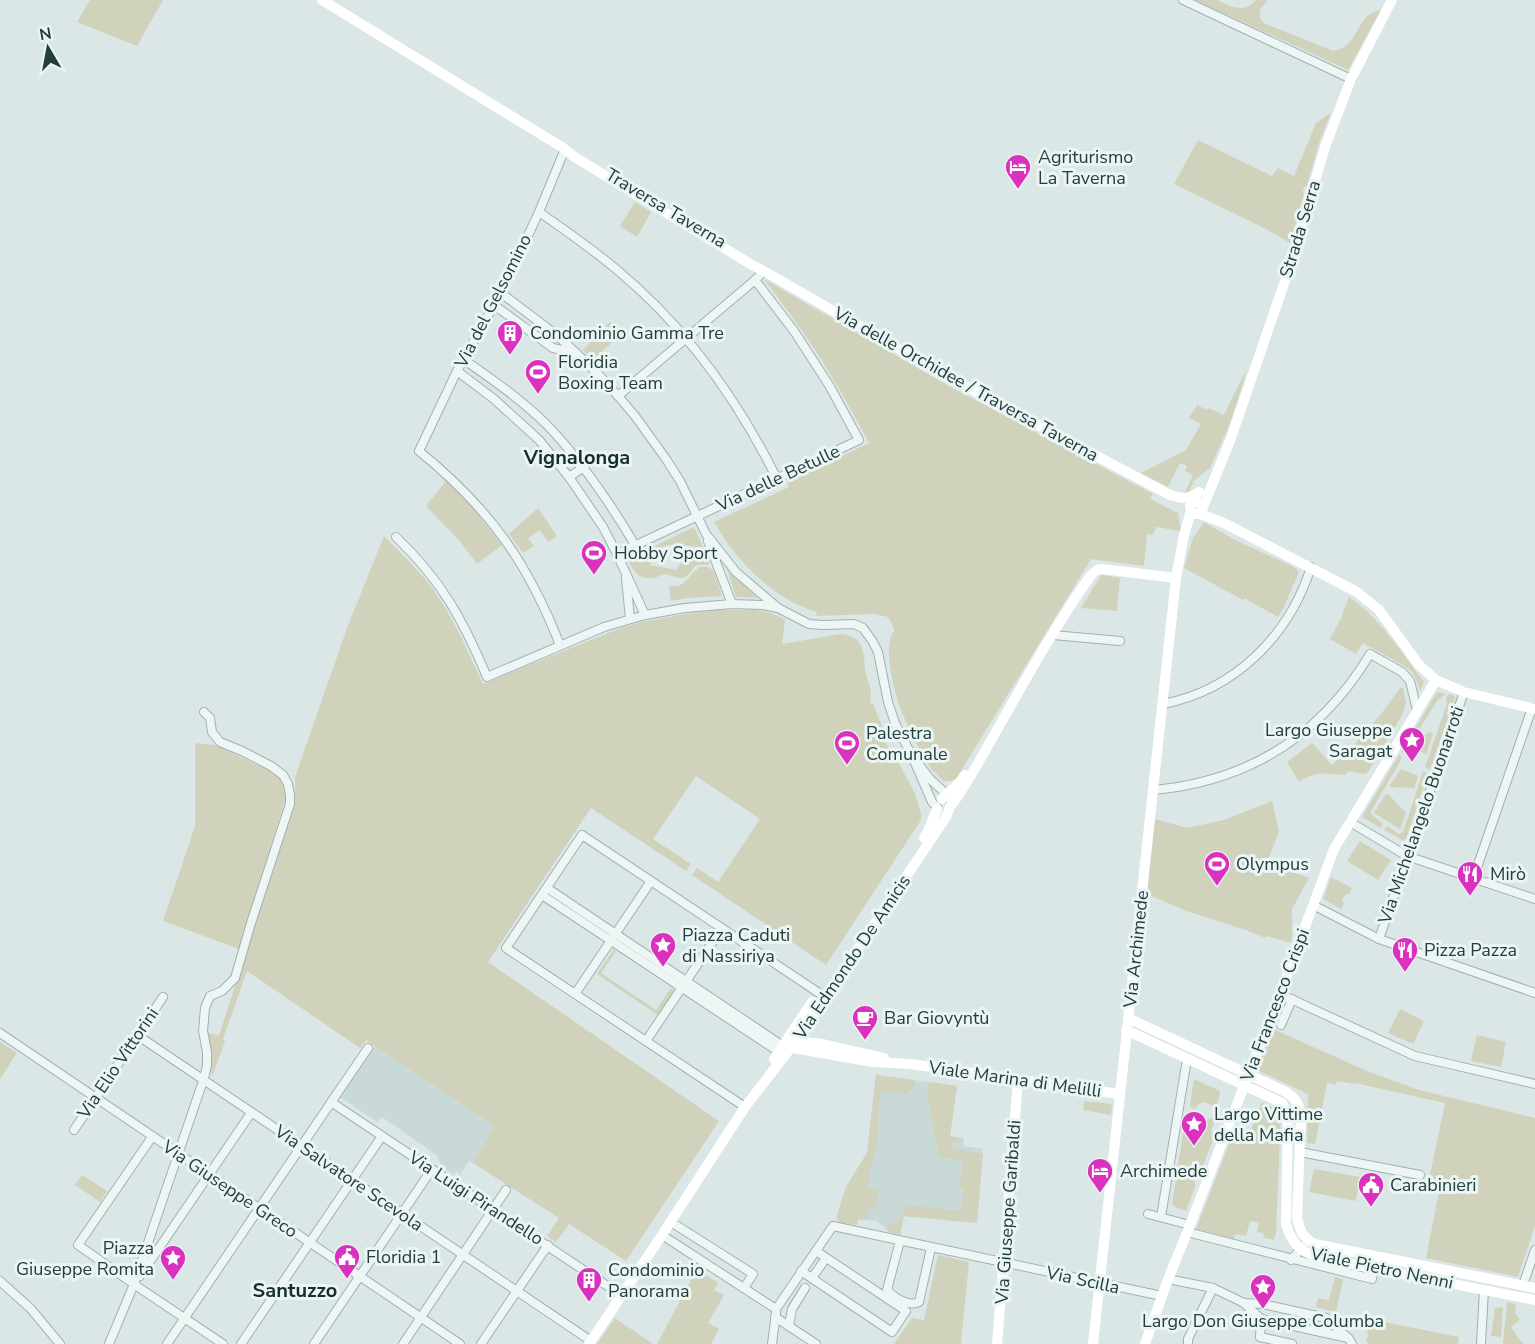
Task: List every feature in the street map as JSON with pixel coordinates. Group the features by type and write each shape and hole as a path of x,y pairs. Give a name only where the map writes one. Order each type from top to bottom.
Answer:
{"main road":[{"path":"322,0 565,149"},
{"name":"Strada Serra","path":"1195,508 1231,438 1287,275 1326,144 1351,80 1392,0"},
{"name":"Via delle Orchidee / Traversa Taverna","path":"565,149 593,169 752,265 944,375 1357,592 1379,610 1419,664 1436,680"},
{"name":"Via Archimede","path":"1093,1344 1176,578 1180,555 1195,508"},
{"path":"943,804 965,786 1089,578 1102,569 1176,578"},
{"path":"1436,680 1464,692 1533,708"},
{"name":"Via Francesco Crispi","path":"1145,1344 1334,849 1436,680"},
{"path":"943,804 987,746"},
{"name":"Via Edmondo De Amicis","path":"590,1342 671,1222 747,1104 761,1078 787,1045 819,993 928,831 943,804"},
{"name":"Via Edmondo De Amicis","path":"787,1045 803,1030 946,817 943,804"},
{"path":"1128,1018 1290,1094 1300,1108"},
{"path":"803,1030 823,1044"},
{"path":"1126,1030 1244,1085 1285,1108 1288,1232"},
{"name":"Viale Marina di Melilli","path":"787,1045 823,1044 910,1064 1119,1094"},
{"name":"Viale Marina di Melilli","path":"787,1045 873,1062 910,1064"},
{"name":"Via Giuseppe Garibaldi","path":"997,1344 1018,1080"},
{"name":"Viale Pietro Nenni","path":"1300,1108 1298,1218 1304,1237 1305,1253 1374,1269 1535,1300"},
{"name":"Viale Pietro Nenni","path":"1288,1232 1294,1244 1315,1244 1535,1288"}],"street":[{"path":"1183,0 1351,80"},
{"name":"Via del Gelsomino","path":"560,645 548,613 532,582 501,533 471,497 419,451 457,370 501,293 539,212 565,149"},
{"path":"539,212 617,270 653,302 686,338 713,370 737,405 777,479"},
{"path":"618,396 764,271"},
{"name":"Via delle Betulle","path":"617,554 859,440 829,385 794,331 755,280"},
{"path":"501,293 577,354 635,416 680,481 706,534 732,604"},
{"path":"494,305 553,348 577,354"},
{"path":"463,359 504,387 547,425 584,467 635,545"},
{"path":"457,370 539,440 569,477 603,528 645,615"},
{"path":"514,417 526,406"},
{"path":"569,477 584,467"},
{"path":"706,534 736,572 778,608 809,624 854,624 863,628 878,652 888,702 895,723 912,756 943,804"},
{"path":"396,537 430,574 450,601 467,631 487,677 604,627 645,615 685,608 732,604 756,604 778,608"},
{"path":"1163,704 1203,691 1249,663 1286,623 1303,591 1311,567"},
{"path":"625,570 630,619"},
{"path":"1053,635 1120,641"},
{"path":"1154,790 1189,785 1223,776 1256,763 1287,745 1328,711 1351,684 1370,654 1402,672 1410,681 1417,710"},
{"name":"Via Michelangelo Buonarroti","path":"1379,939 1464,692"},
{"path":"1473,879 1533,708"},
{"path":"109,1344 134,1284 203,1081 207,1066 203,1031 205,1008 210,996 222,991 235,978 290,804 288,784 283,775 261,761 220,742 212,732 210,718 204,712"},
{"path":"912,756 937,785 943,804"},
{"path":"1350,822 1407,856 1535,899"},
{"path":"747,1104 646,1041 506,948 582,835 819,993"},
{"path":"575,994 651,881"},
{"path":"545,892 684,984 787,1045"},
{"path":"1313,905 1379,939 1535,993"},
{"path":"646,1041 722,928"},
{"path":"1280,994 1415,1056 1535,1084"},
{"name":"Via Elio Vittorini","path":"74,1130 162,996"},
{"path":"1281,1025 1292,999"},
{"name":"Via Giuseppe Greco","path":"0,1033 460,1344"},
{"name":"Via Salvatore Scevola","path":"137,1035 590,1342"},
{"path":"167,1344 368,1048"},
{"path":"1161,1217 1187,1059"},
{"path":"1290,1094 1285,1108 1300,1108"},
{"name":"Via Luigi Pirandello","path":"331,1102 621,1295"},
{"path":"134,1284 251,1113"},
{"path":"241,1344 382,1136"},
{"path":"152,1137 78,1245 223,1344"},
{"path":"1300,1152 1420,1175"},
{"path":"314,1344 432,1169"},
{"path":"403,1344 506,1190"},
{"path":"1148,1214 1291,1260 1372,1279 1376,1256"},
{"path":"671,1222 753,1274 744,1288"},
{"name":"Via Scilla","path":"816,1251 833,1226 1162,1296"},
{"path":"1288,1232 1299,1226"},
{"path":"675,1243 683,1229"},
{"path":"662,1235 744,1288 789,1326 816,1344"},
{"path":"900,1241 887,1290 909,1304 915,1305 919,1302 931,1248"},
{"path":"482,1344 548,1245"},
{"path":"1291,1260 1304,1245"},
{"path":"1523,1285 1535,1250"},
{"path":"772,1344 776,1313 801,1271 816,1251 906,1311 892,1332 801,1271"},
{"path":"812,1278 826,1258"},
{"path":"1476,1276 1483,1290 1481,1344"},
{"path":"1168,1279 1213,1288 1244,1303 1261,1319 1351,1341"},
{"path":"1483,1290 1494,1280"},
{"path":"0,1281 31,1309 60,1344"},
{"path":"789,1326 792,1309 805,1288"},
{"path":"1188,1344 1188,1339 1213,1288"},
{"path":"1244,1303 1263,1304 1326,1318 1351,1341"},
{"path":"1261,1319 1260,1336 1292,1344"}],"shaded area":[{"path":"375,1046 495,1126 473,1163 469,1161 458,1178 459,1173 456,1171 454,1175 441,1166 438,1156 382,1117 377,1122 340,1097"},
{"path":"876,1075 957,1086 950,1136 964,1138 963,1146 983,1149 977,1223 904,1216 900,1235 889,1232 877,1221 858,1219 857,1225 839,1222 836,1219 846,1187 867,1153"}],"green space":[{"path":"90,0 163,0 137,46 77,22"},
{"path":"1195,0 1217,0 1242,8 1257,0 1268,0 1260,10 1260,18 1264,23 1333,51 1348,44 1366,17 1381,10 1348,70"},
{"path":"1331,113 1320,140 1307,186 1304,187 1290,243 1174,184 1198,140 1272,176 1278,168 1294,176 1316,123"},
{"path":"635,202 651,212 637,237 620,226"},
{"path":"764,279 949,386 1153,494 1150,499 1178,513 1181,531 1156,527 1153,535 1147,534 1144,566 1091,559 956,779 951,781 943,781 930,767 901,709 889,660 890,638 894,628 888,617 875,614 816,616 817,612 785,598 757,577 733,551 714,522 789,487 787,482 869,443 819,355"},
{"path":"610,322 621,334 593,360 583,350"},
{"path":"1246,370 1230,423 1210,468 1194,481 1188,494 1185,492 1193,475 1185,471 1187,466 1180,463 1168,487 1141,473 1186,450 1201,424 1189,418 1197,405 1224,415"},
{"path":"446,481 465,498 502,545 477,564 459,540 426,506"},
{"path":"538,508 557,536 548,542 540,530 528,538 534,546 523,553 509,534"},
{"path":"1204,522 1235,540 1294,567 1299,572 1278,617 1184,568 1193,538"},
{"path":"694,527 703,548 678,545 664,547 653,556 650,565 676,570 690,549 704,552 710,562 708,565 695,566 689,575 682,578 666,574 647,578 640,576 634,570 628,559"},
{"path":"384,536 420,573 439,598 457,629 483,684 621,628 646,621 718,610 755,610 768,612 785,619 782,644 841,634 855,638 862,648 871,692 870,703 873,704 888,740 885,741 888,748 891,748 915,794 921,820 826,965 692,875 697,868 718,882 760,819 696,776 653,839 691,864 686,871 591,808 488,962 719,1121 626,1261 569,1224 556,1242 547,1236 559,1218 473,1163 495,1126 366,1040 360,1048 247,971 212,1077 206,1032 219,1036 292,809 295,777 347,628"},
{"path":"700,567 708,567 714,571 722,596 671,601 669,586 680,585"},
{"path":"727,569 758,598 736,597"},
{"path":"1101,575 1120,578 1117,611 1081,608"},
{"path":"1349,597 1371,615 1398,647 1424,682 1420,691 1414,674 1406,667 1363,643 1356,654 1330,639"},
{"path":"1400,688 1403,688 1406,704 1402,715 1368,772 1364,774 1348,771 1345,775 1319,774 1299,782 1287,762 1312,743 1332,765 1368,729"},
{"path":"1437,692 1446,694 1437,701 1404,753 1401,752"},
{"path":"1448,694 1455,698 1430,770 1425,767 1447,704"},
{"path":"1430,732 1433,733 1427,753 1414,749 1420,737"},
{"path":"195,743 215,745 271,771 279,778 285,792 285,801 239,949 163,921 195,826"},
{"path":"1399,755 1401,760 1370,813 1383,824 1381,828 1363,818 1363,815"},
{"path":"1401,769 1418,776 1414,788 1391,787 1390,785"},
{"path":"1423,772 1428,774 1406,839 1402,840 1384,830 1387,826 1399,834 1403,832"},
{"path":"1386,794 1406,813 1400,829 1374,813"},
{"path":"1272,801 1279,832 1267,862 1309,878 1292,909 1291,943 1266,936 1265,938 1186,911 1147,894 1155,819 1187,828 1224,820"},
{"path":"1360,841 1391,860 1378,880 1347,861"},
{"path":"1331,877 1352,888 1349,894 1343,897 1344,903 1341,909 1323,899"},
{"path":"614,949 616,951 601,973 656,1010 671,988 674,990 658,1015 597,974"},
{"path":"1400,1009 1424,1021 1413,1044 1388,1033"},
{"path":"1273,1029 1367,1071 1419,1090 1535,1118 1535,1226 1518,1277 1426,1258 1439,1192 1427,1189 1445,1103 1355,1083 1337,1081 1335,1085 1327,1083 1315,1144 1307,1143 1308,1094 1257,1070"},
{"path":"1477,1035 1506,1042 1501,1067 1471,1061"},
{"path":"0,1042 17,1053 0,1079"},
{"path":"876,1075 915,1080 914,1087 905,1094 881,1091 877,1123 879,1124 868,1187 879,1189 876,1207 869,1206 866,1220 858,1219 857,1225 839,1222 836,1219 846,1187 867,1153"},
{"path":"1194,1079 1220,1091 1218,1104 1213,1106 1205,1102 1194,1109 1190,1106"},
{"path":"929,1082 957,1086 950,1136 959,1138 958,1143 952,1143 952,1148 983,1154 977,1223 904,1216 905,1205 961,1211 964,1189 959,1189 963,1160 939,1157 927,1093"},
{"path":"1084,1101 1112,1104 1111,1115 1083,1110"},
{"path":"1261,1102 1278,1110 1281,1114 1274,1240 1264,1238 1263,1233 1257,1232 1259,1223 1250,1221 1246,1236 1235,1234 1234,1239 1196,1229 1233,1134 1249,1139"},
{"path":"1215,1117 1211,1130 1215,1135 1203,1165 1196,1172 1195,1187 1186,1211 1177,1208 1172,1204 1184,1128"},
{"path":"1314,1169 1360,1177 1356,1201 1309,1192"},
{"path":"82,1175 107,1191 100,1202 75,1185"},
{"path":"904,1216 900,1235 889,1232 886,1228"},
{"path":"938,1255 969,1262 961,1344 894,1344 912,1318 924,1320"},
{"path":"697,1269 718,1283 714,1290 724,1295 708,1323 719,1329 711,1344 657,1344"},
{"path":"1335,1277 1343,1279 1336,1312 1316,1307 1318,1298 1329,1300"},
{"path":"1507,1302 1516,1304 1515,1313 1520,1320 1511,1327 1523,1344 1503,1344"},
{"path":"1503,1307 1501,1337 1491,1336 1495,1308"},
{"path":"615,1318 653,1344 597,1344"},
{"path":"1369,1319 1459,1337 1458,1344 1368,1344 1366,1338 1369,1337 1367,1331"}],"place":[{"name":"Agriturismo La Taverna","path":"1018,190"},
{"name":"Condominio Gamma Tre","path":"510,356"},
{"name":"Floridia Boxing Team","path":"538,395"},
{"name":"Hobby Sport","path":"594,576"},
{"name":"Largo Giuseppe Saragat","path":"1412,763"},
{"name":"Palestra Comunale","path":"847,766"},
{"name":"Olympus","path":"1217,887"},
{"name":"Mirò","path":"1470,897"},
{"name":"Piazza Caduti di Nassiriya","path":"663,968"},
{"name":"Pizza Pazza","path":"1405,973"},
{"name":"Bar Giovyntù","path":"865,1041"},
{"name":"Largo Vittime della Mafia","path":"1194,1147"},
{"name":"Archimede","path":"1100,1194"},
{"name":"Carabinieri","path":"1371,1208"},
{"name":"Floridia 1","path":"347,1280"},
{"name":"Piazza Giuseppe Romita","path":"173,1281"},
{"name":"Condominio Panorama","path":"589,1303"},
{"name":"Largo Don Giuseppe Columba","path":"1263,1310"}],"district":[{"name":"Vignalonga","path":"577,457"},
{"name":"Santuzzo","path":"295,1290"}]}
